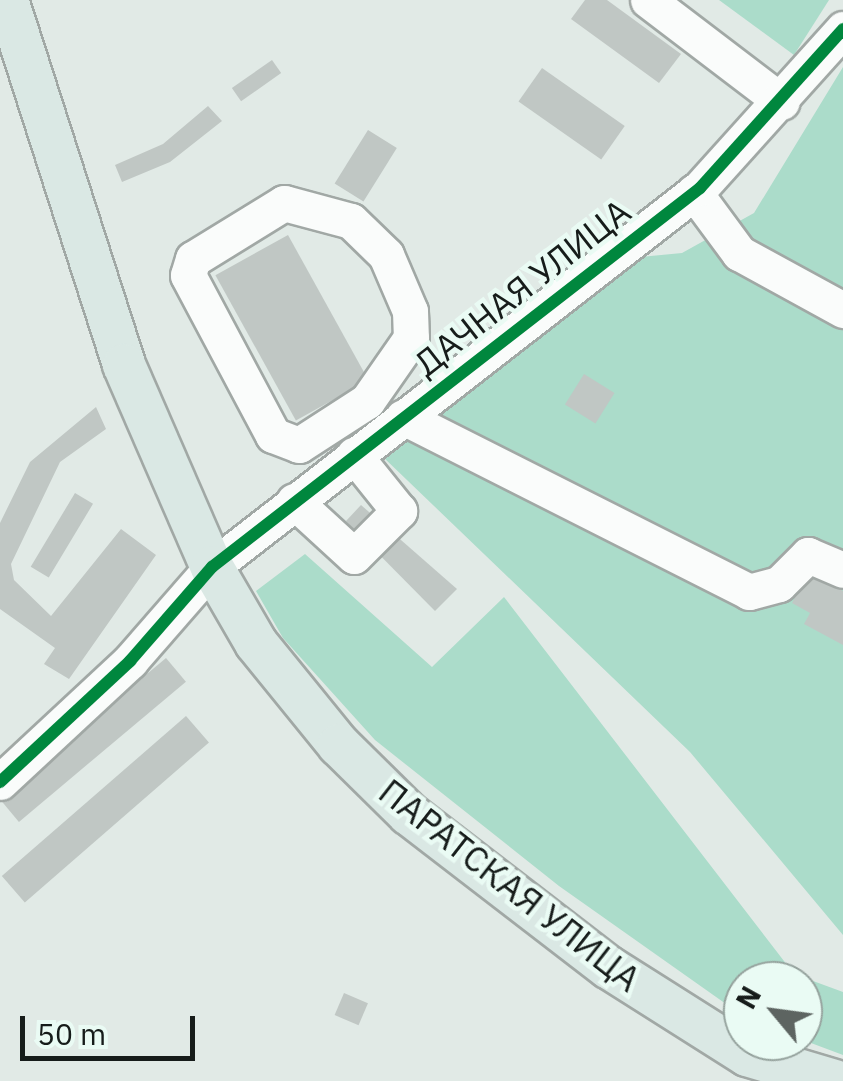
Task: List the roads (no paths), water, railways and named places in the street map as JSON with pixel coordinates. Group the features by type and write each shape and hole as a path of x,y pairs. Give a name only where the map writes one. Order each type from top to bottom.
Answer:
{"main road":[{"name":"ПАРАТСКАЯ УЛИЦА","path":"7,0 124,365 212,567 256,644 409,814 682,1016 747,1055 835,1081"}],"street":[{"path":"666,6 782,102"},
{"name":"ДАЧНАЯ УЛИЦА","path":"0,782 130,661 212,567 694,192 782,102 843,29"},
{"path":"694,192 739,252 843,310"},
{"path":"284,204 351,221 386,254 410,311 411,338 396,366 367,401 316,440 299,446 274,436 188,275 193,259 284,204"},
{"path":"403,417 749,592 779,584 808,556 843,570"},
{"path":"294,501 354,556 400,510 316,440"}]}
